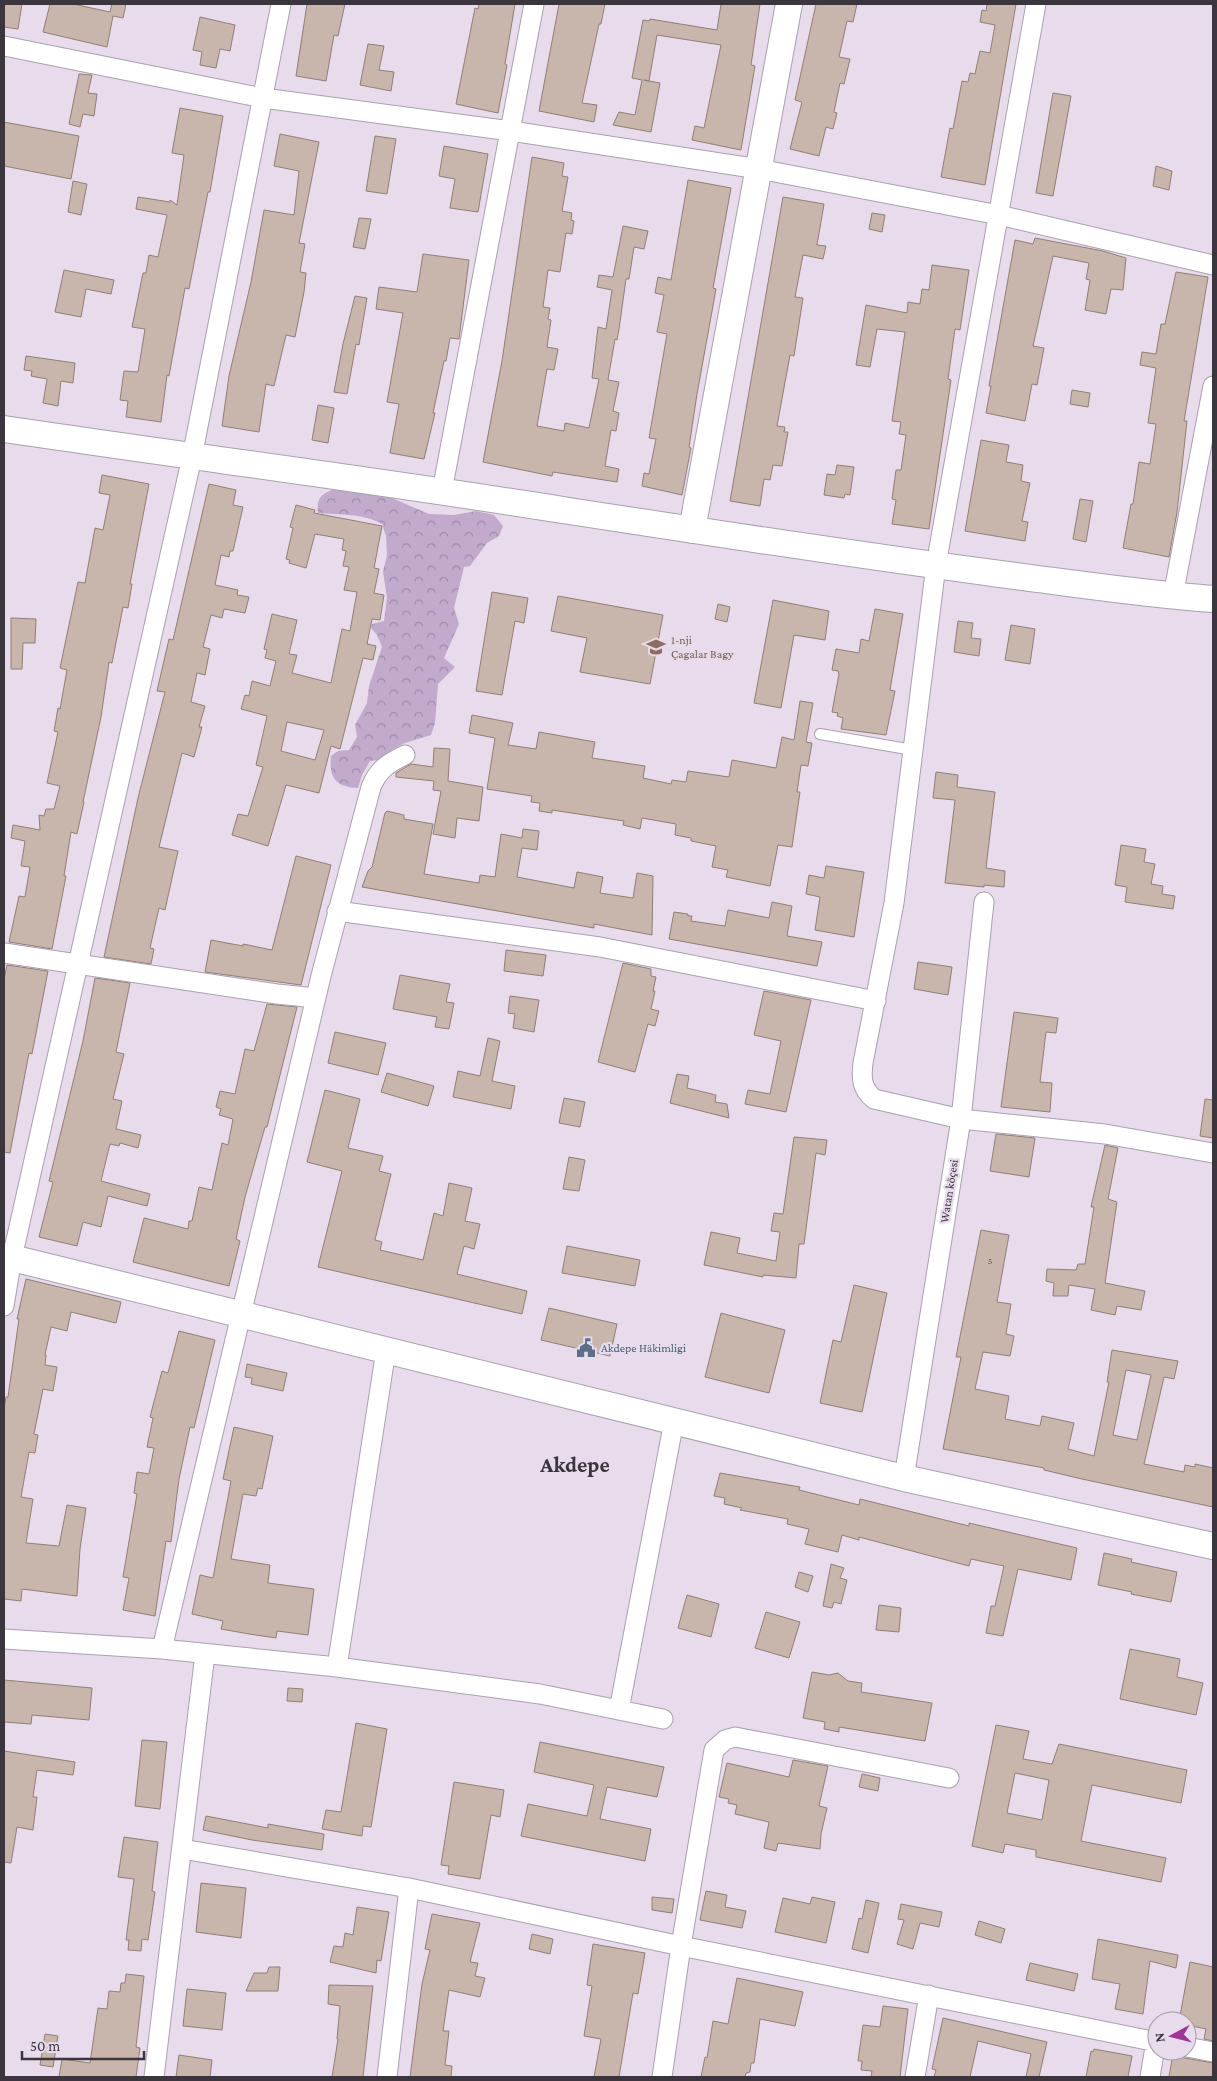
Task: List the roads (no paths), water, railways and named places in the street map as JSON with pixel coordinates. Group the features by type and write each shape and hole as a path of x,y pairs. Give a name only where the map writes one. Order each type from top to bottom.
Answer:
{"street":[{"path":"4,1306 8,1257 78,965 192,457 281,4"},
{"path":"442,491 534,4"},
{"path":"692,530 789,4"},
{"path":"1036,4 936,565 894,903 862,1074 862,1084 866,1093 874,1099 960,1119 1105,1134 1213,1153"},
{"path":"4,46 263,98 511,131 758,169 999,215 1213,265"},
{"path":"1173,596 1213,386"},
{"path":"4,429 442,491 692,530 936,565 1173,596 1213,599"},
{"path":"162,1649 337,912 376,774 388,763 405,755"},
{"name":"Watan köçesi","path":"904,1478 960,1119 984,902"},
{"path":"337,912 600,947 876,1001"},
{"path":"4,953 277,994 316,998"},
{"path":"8,1257 904,1478 1213,1546"},
{"path":"337,1667 386,1350"},
{"path":"619,1710 674,1421"},
{"path":"4,1639 162,1649 337,1667 540,1694 663,1719"},
{"path":"154,2077 205,1654"},
{"path":"662,2077 681,1946 714,1750 724,1740 735,1737 949,1778"},
{"path":"182,1849 409,1888 681,1946 1147,2039"},
{"path":"387,2077 409,1888"},
{"path":"915,2077 928,1995"},
{"path":"1197,2049 1213,2052"},
{"path":"1150,2077 1153,2061"}],"lane":[{"path":"820,734 913,750"}],"place":[{"name":"1-nji Çagalar Bagy","path":"656,647"},
{"name":"Akdepe Häkimligi","path":"586,1348"}],"district":[{"name":"Akdepe","path":"575,1464"}]}
